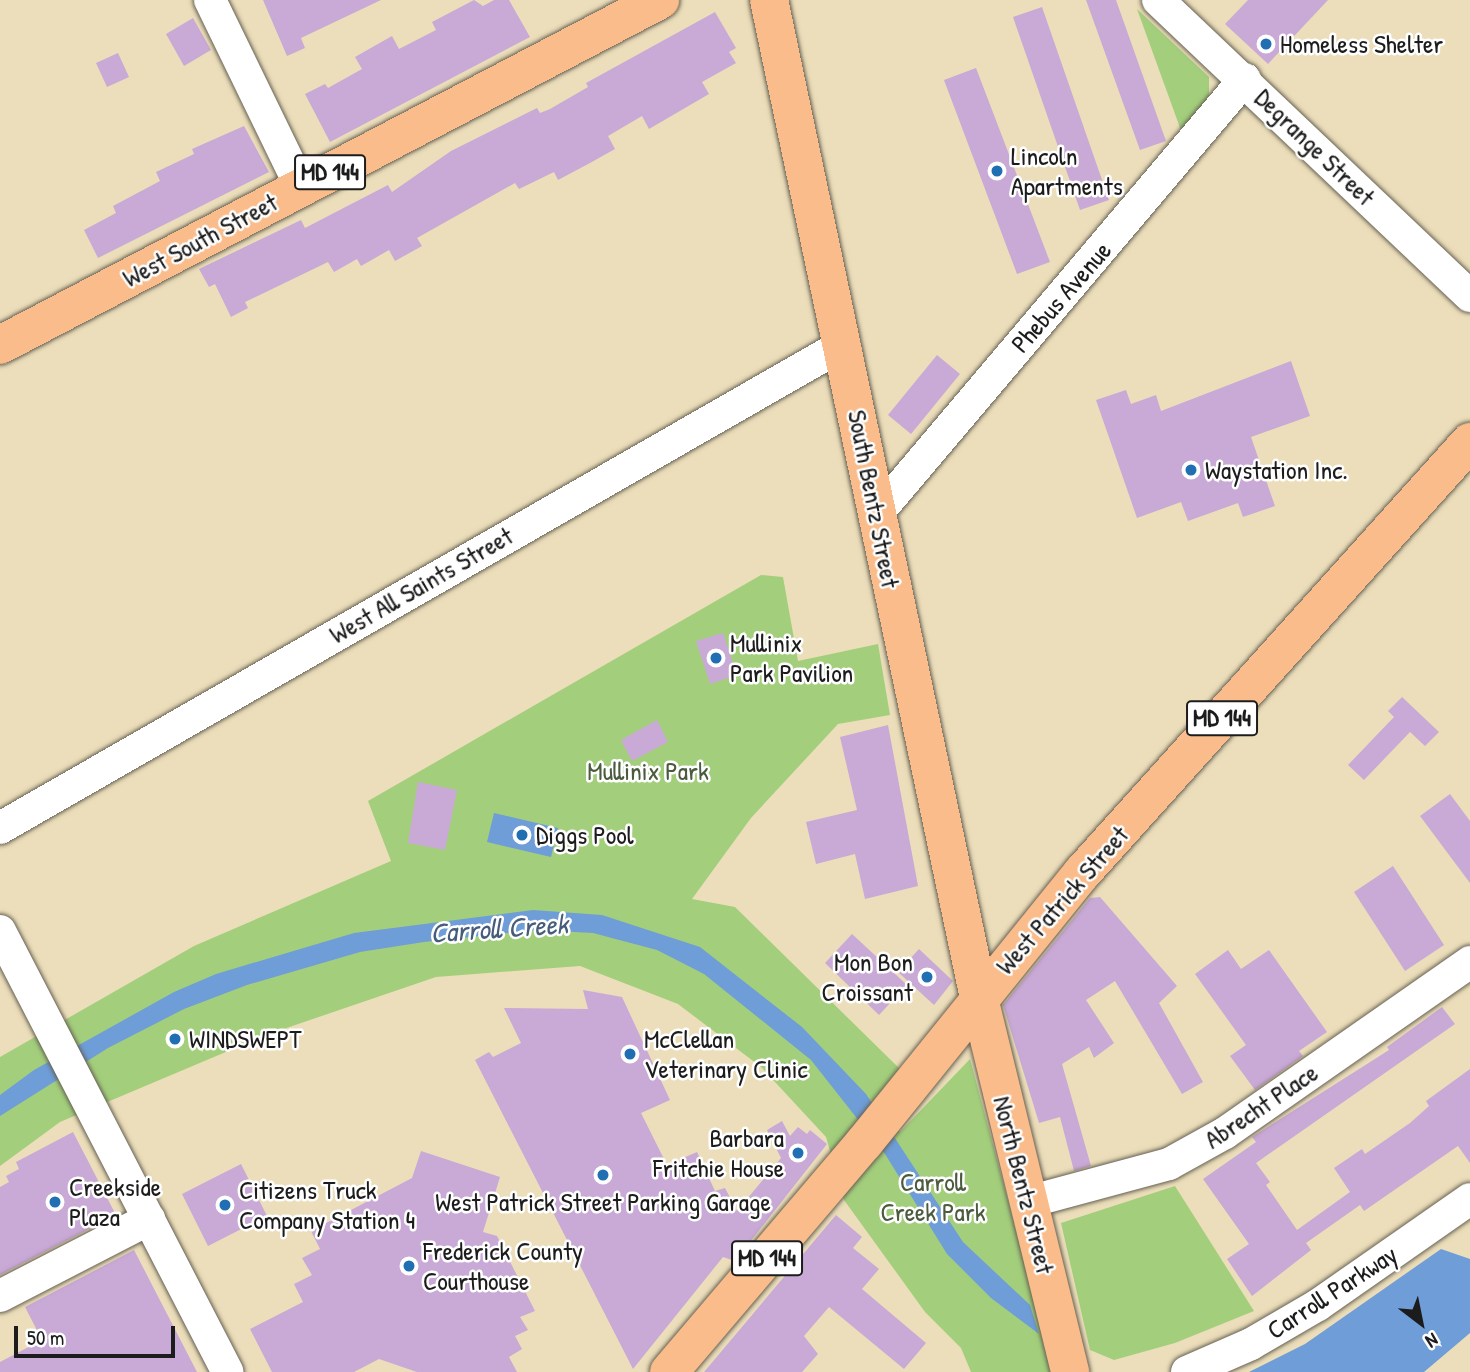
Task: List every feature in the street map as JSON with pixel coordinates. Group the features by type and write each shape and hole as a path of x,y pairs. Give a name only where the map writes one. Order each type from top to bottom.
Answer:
{"main road":[{"name":"West South Street","path":"0,345 660,0"},
{"name":"South Bentz Street","path":"769,0 844,344 876,515 979,998"},
{"name":"West Patrick Street","path":"668,1372 864,1143 1082,873 1470,442"},
{"name":"North Bentz Street","path":"979,998 1070,1372"}],"street":[{"path":"210,0 301,187"},
{"name":"Degrange Street","path":"1158,0 1245,79 1470,296"},
{"name":"Phebus Avenue","path":"876,515 1245,79"},
{"name":"West All Saints Street","path":"0,828 844,344"},
{"path":"0,930 228,1372"},
{"name":"Abrecht Place","path":"1028,1202 1169,1164 1225,1133 1470,962"},
{"name":"Carroll Parkway","path":"1187,1372 1251,1344 1318,1305 1470,1199"},
{"path":"0,1296 149,1219"}],"green space":[{"path":"1137,9 1209,77 1209,108 1183,136"},
{"name":"Carroll Creek Park","path":"761,575 783,577 798,661 878,644 890,715 838,724 751,818 692,899 735,907 902,1071 875,1108 900,1132 970,1059 1054,1372 971,1372 961,1348 925,1312 844,1200 826,1137 761,1067 678,1004 580,966 436,977 266,1035 60,1122 0,1166 0,1057 194,946 391,861 368,801"},
{"path":"1175,1186 1254,1311 1175,1343 1114,1360 1090,1350 1061,1223"}],"water":[{"name":"Diggs Pool","path":"494,813 558,828 551,857 487,842"},
{"name":"Carroll Creek","path":"533,910 602,915 700,947 802,1027 866,1094 963,1242 1030,1305 1039,1334 991,1298 947,1254 885,1154 811,1060 704,974 657,950 593,933 537,930 424,942 360,952 247,985 184,1009 108,1048 0,1116 0,1095 34,1070 174,992 216,974 354,933"},
{"path":"1441,1249 1470,1259 1470,1333 1424,1372 1249,1372 1305,1344"}],"building":[{"path":"263,0 381,0 301,38 305,48 287,56"},
{"path":"474,0 483,6 494,0 509,0 530,37 330,142 305,94 325,84 328,88 362,69 355,57 392,36 399,49 436,30 432,22"},
{"name":"Lincoln Apartments","path":"1086,0 1116,0 1166,141 1140,150"},
{"name":"Homeless Shelter","path":"1248,0 1328,0 1268,64 1225,24"},
{"name":"Lincoln Apartments","path":"1042,7 1109,200 1080,210 1013,17"},
{"path":"715,12 736,48 729,52 736,63 702,82 709,94 649,129 642,116 608,136 615,149 558,180 554,172 519,189 515,183 417,238 422,246 395,261 389,250 361,266 357,259 334,272 328,262 245,302 248,308 231,317 215,284 209,287 199,269 301,220 305,228 388,185 392,192 451,151 537,108 540,113 550,109 588,87 586,83"},
{"path":"193,18 211,50 184,66 166,34"},
{"path":"118,53 129,77 107,87 96,63"},
{"name":"Lincoln Apartments","path":"976,68 1050,262 1017,274 944,80"},
{"path":"244,126 269,172 98,258 84,230 116,213 113,206 160,181 156,172 194,154 192,149"},
{"path":"937,355 960,374 911,434 888,415"},
{"name":"Waystation Inc.","path":"1291,361 1310,416 1251,437 1275,506 1243,517 1238,503 1188,521 1181,502 1137,518 1096,400 1126,390 1131,404 1156,395 1161,411"},
{"name":"Mullinix Park Pavilion","path":"723,633 737,675 710,684 696,641"},
{"path":"1402,697 1439,732 1425,746 1410,732 1364,780 1348,765 1394,717 1388,711"},
{"path":"657,720 668,742 632,761 621,740"},
{"path":"888,725 918,886 865,899 855,854 816,864 806,822 857,810 840,737"},
{"path":"418,782 457,790 445,850 408,843"},
{"path":"1450,794 1470,821 1470,883 1420,816"},
{"path":"1393,866 1444,945 1405,971 1354,892"},
{"path":"1100,897 1177,986 1159,1003 1203,1082 1182,1094 1115,981 1086,1000 1114,1043 1094,1058 1089,1047 1062,1064 1091,1166 1074,1171 1060,1117 1039,1123 1003,1005 1090,898"},
{"path":"852,934 907,985 879,1015 825,963"},
{"name":"Mon Bon Croissant","path":"919,949 953,981 934,1005 898,972"},
{"path":"1228,950 1241,969 1269,950 1327,1032 1299,1051 1303,1056 1255,1090 1230,1056 1246,1045 1195,974"},
{"name":"West Patrick Street Parking Garage","path":"583,990 622,997 670,1100 641,1113 667,1165 697,1152 715,1191 725,1188 737,1211 781,1158 767,1130 782,1121 790,1136 798,1127 807,1134 810,1130 827,1144 735,1261 723,1257 633,1369 475,1060 489,1052 493,1057 521,1043 504,1008 588,1009"},
{"path":"1442,1007 1455,1024 1256,1163 1270,1182 1266,1185 1297,1230 1350,1192 1334,1168 1362,1149 1365,1154 1410,1123 1429,1106 1426,1101 1470,1069 1470,1163 1458,1146 1364,1211 1360,1205 1306,1243 1311,1250 1252,1296 1227,1259 1249,1244 1203,1179 1256,1142 1252,1137 1389,1050 1387,1047"},
{"name":"Creekside Plaza","path":"73,1132 116,1215 0,1275 0,1187 9,1182 6,1176 19,1169 16,1162"},
{"name":"Frederick County Courthouse","path":"421,1151 500,1177 483,1232 497,1236 535,1311 520,1317 528,1330 515,1336 522,1349 509,1357 517,1372 417,1372 379,1359 354,1372 272,1372 250,1329 303,1302 294,1284 312,1275 302,1258 320,1249 311,1231 412,1178"},
{"name":"Citizens Truck Company Station 4","path":"241,1164 267,1216 208,1246 182,1194"},
{"path":"836,1215 862,1237 853,1248 879,1269 862,1289 926,1343 904,1369 829,1307 804,1336 818,1354 802,1372 704,1372"},
{"path":"134,1250 197,1372 0,1372 0,1362 42,1340 25,1307"}],"place":[{"name":"Homeless Shelter","path":"1266,44"},
{"name":"Lincoln Apartments","path":"997,171"},
{"name":"Waystation Inc.","path":"1191,470"},
{"name":"Mullinix Park Pavilion","path":"716,658"},
{"name":"Diggs Pool","path":"522,835"},
{"name":"Mon Bon Croissant","path":"927,977"},
{"name":"WINDSWEPT","path":"175,1039"},
{"name":"McClellan Veterinary Clinic","path":"630,1054"},
{"name":"Barbara Fritchie House","path":"798,1153"},
{"name":"West Patrick Street Parking Garage","path":"603,1175"},
{"name":"Creekside Plaza","path":"55,1202"},
{"name":"Citizens Truck Company Station 4","path":"225,1205"},
{"name":"Frederick County Courthouse","path":"409,1266"}],"park label":[{"name":"Mullinix Park","path":"648,771"}]}
